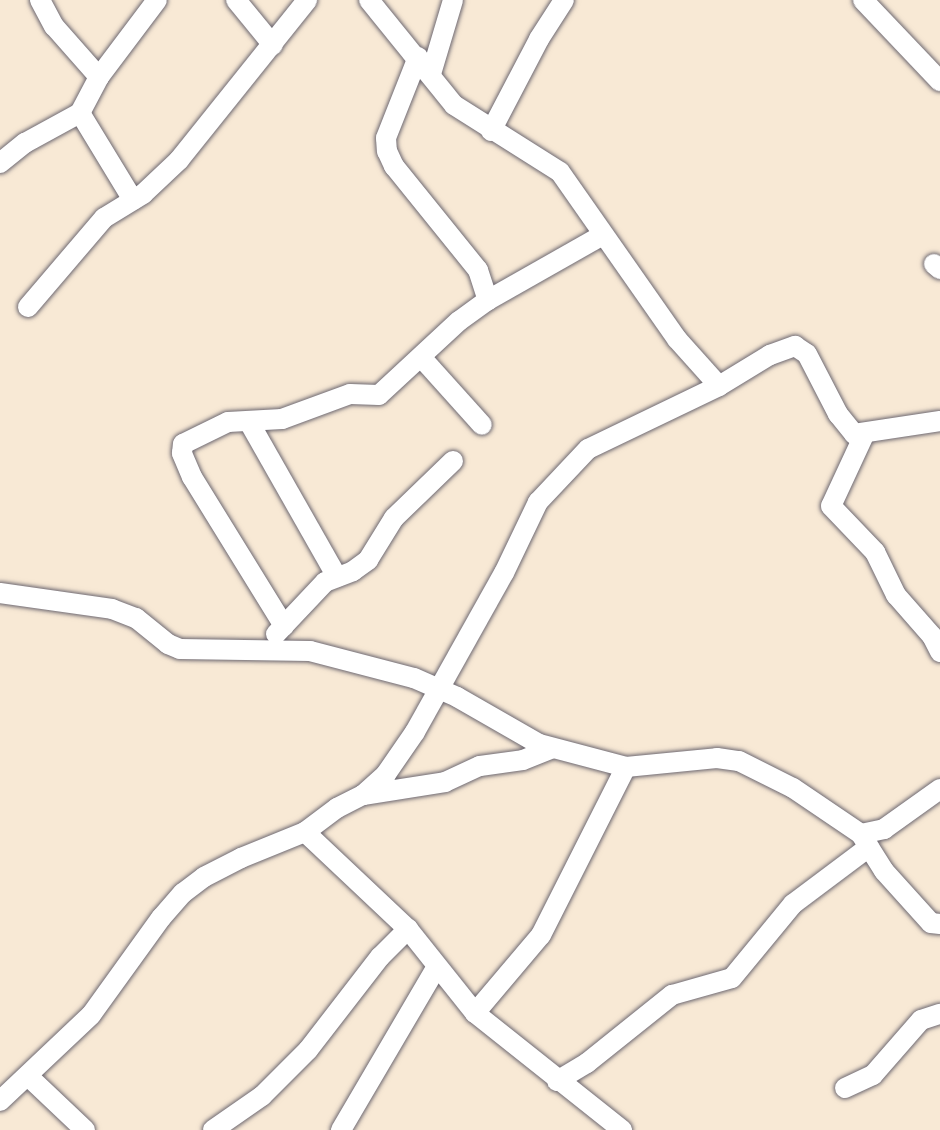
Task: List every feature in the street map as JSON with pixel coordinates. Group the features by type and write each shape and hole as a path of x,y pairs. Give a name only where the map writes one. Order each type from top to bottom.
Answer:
{"street":[{"path":"40,0 54,26 99,77"},
{"path":"0,163 25,143 80,113 99,77 157,0"},
{"path":"236,0 273,45"},
{"path":"28,307 54,281 104,218 165,176 307,0"},
{"path":"369,0 418,57 454,105 491,131 557,168 677,339 719,386"},
{"path":"431,74 453,0"},
{"path":"491,131 538,39 564,0"},
{"path":"863,0 940,81"},
{"path":"418,57 386,138 387,151 394,166 478,270 488,300"},
{"path":"80,113 133,200"},
{"path":"284,626 192,477 182,453 186,441 207,430 233,421 249,422 296,415 350,393 380,395 488,300 603,235"},
{"path":"363,795 401,756 504,573 529,516 550,488 588,449 719,386 787,347 800,346 846,428 864,435 940,421"},
{"path":"421,357 482,425"},
{"path":"249,422 337,577"},
{"path":"864,435 831,506 875,552 896,595 925,628 940,652"},
{"path":"264,648 325,582 368,560 394,518 453,461"},
{"path":"0,593 112,609 136,618 168,644 180,649 264,648 321,654 438,687 523,736 552,748 627,767 717,758 739,761 793,788 865,841 884,871 931,922 940,924"},
{"path":"0,1101 29,1077 92,1015 183,893 241,858 305,832 337,808 363,795 445,782 480,766 523,760 552,748"},
{"path":"475,1013 541,935 627,767"},
{"path":"557,1081 587,1063 672,995 732,978 793,904 865,841 940,789"},
{"path":"305,832 408,929 436,968 475,1013 557,1081 622,1130"},
{"path":"213,1130 262,1096 308,1050 380,957 408,929"},
{"path":"341,1130 436,968"},
{"path":"845,1088 873,1075 921,1020 940,1014"},
{"path":"29,1077 85,1130"}]}
